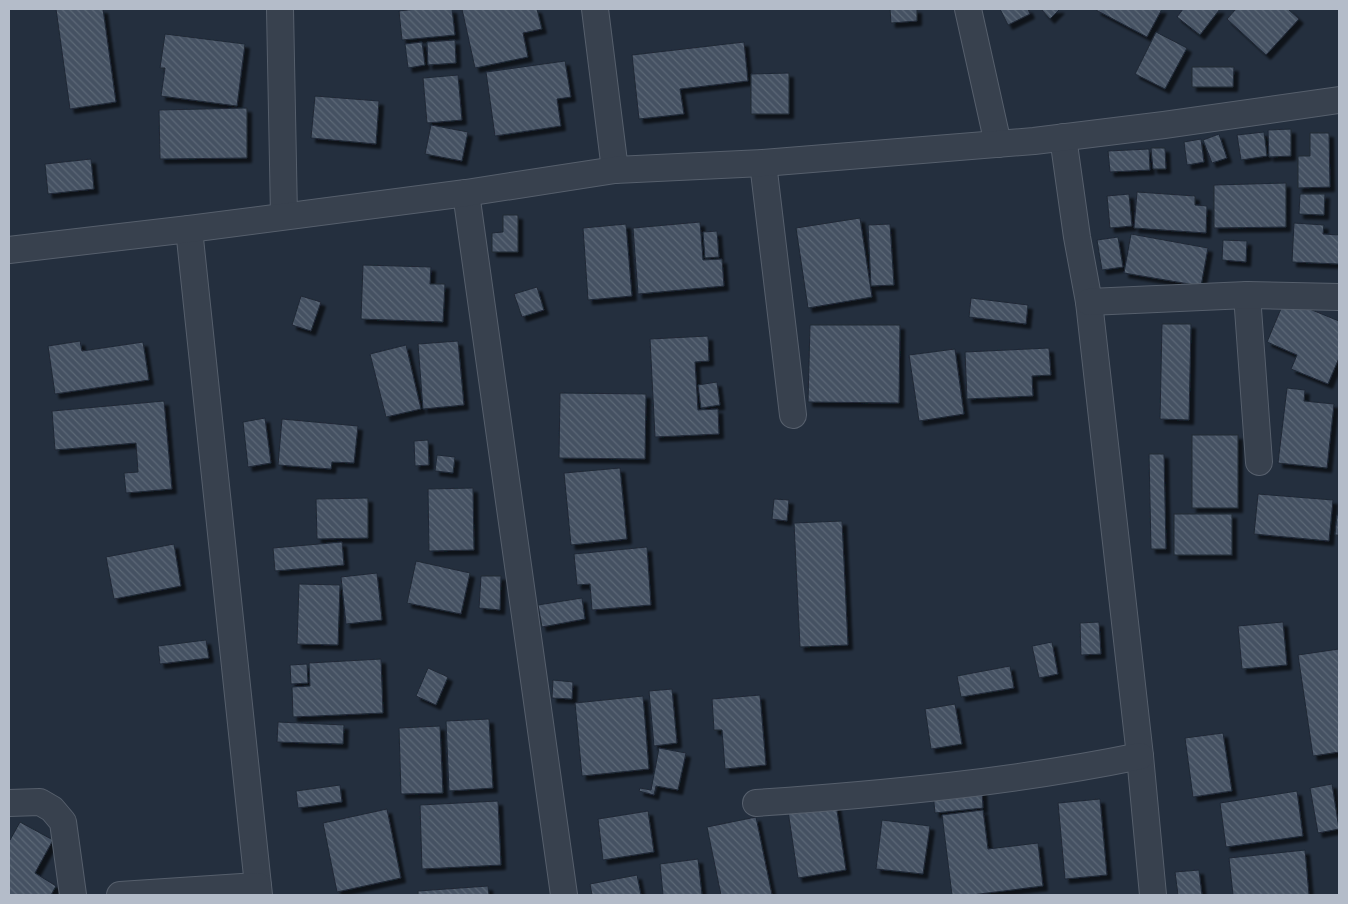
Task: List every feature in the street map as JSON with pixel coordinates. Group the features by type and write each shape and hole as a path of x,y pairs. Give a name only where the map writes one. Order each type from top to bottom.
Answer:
{"street":[{"path":"280,9 284,216"},
{"path":"595,9 615,170"},
{"path":"968,9 998,144"},
{"path":"9,250 466,193 615,170 763,163 998,144 1183,122 1339,100"},
{"path":"1063,137 1077,237 1089,302 1140,756 1153,895"},
{"path":"763,163 793,415"},
{"path":"466,193 564,895"},
{"path":"120,895 258,890 188,229"},
{"path":"1089,302 1247,295 1339,297"},
{"path":"1247,295 1259,462"},
{"path":"756,803 952,786 1095,765 1140,756"},
{"path":"9,803 40,802 52,809 63,822 73,895"}],"building":[{"path":"56,9 103,9 116,102 70,109"},
{"path":"452,9 455,35 402,40 399,11"},
{"path":"462,9 537,9 542,29 523,33 528,57 475,68"},
{"path":"890,9 917,9 917,21 891,23"},
{"path":"1000,9 1028,9 1030,14 1008,25"},
{"path":"1041,9 1060,9 1050,19"},
{"path":"1097,9 1162,9 1147,37"},
{"path":"1183,9 1220,9 1200,35 1177,17"},
{"path":"1236,9 1288,9 1299,19 1266,55 1227,19"},
{"path":"1156,32 1187,48 1165,89 1135,74"},
{"path":"165,34 245,44 237,106 161,96 165,68 160,68"},
{"path":"455,40 456,63 428,65 427,42"},
{"path":"422,42 425,65 408,68 405,44"},
{"path":"744,42 748,81 680,89 684,114 639,119 632,55"},
{"path":"565,61 571,97 557,99 561,126 495,136 486,72"},
{"path":"1192,67 1234,67 1233,87 1192,87"},
{"path":"789,73 789,114 751,114 751,74"},
{"path":"458,75 462,120 427,123 423,78"},
{"path":"315,96 379,101 376,144 311,138"},
{"path":"247,108 247,158 160,159 159,110"},
{"path":"431,125 468,132 462,161 425,154"},
{"path":"1291,129 1291,156 1269,157 1268,130"},
{"path":"1264,132 1267,156 1241,160 1237,135"},
{"path":"1310,133 1329,133 1330,187 1298,188 1298,156 1310,156"},
{"path":"1219,134 1227,158 1212,163 1203,140"},
{"path":"1201,139 1204,162 1187,165 1184,142"},
{"path":"1151,148 1165,148 1166,169 1153,169"},
{"path":"1149,149 1150,170 1110,172 1108,151"},
{"path":"91,159 94,189 48,194 45,164"},
{"path":"1286,183 1286,227 1214,228 1214,185"},
{"path":"1137,192 1195,196 1195,205 1207,206 1206,233 1134,228"},
{"path":"1129,194 1132,226 1110,228 1107,196"},
{"path":"1300,194 1325,194 1324,215 1299,214"},
{"path":"503,215 518,215 518,252 492,252 492,233 503,232"},
{"path":"860,218 872,297 808,308 796,228"},
{"path":"700,222 703,260 722,259 724,286 638,294 633,228"},
{"path":"1294,223 1324,225 1323,234 1339,235 1339,264 1292,262"},
{"path":"626,224 632,296 588,300 583,228"},
{"path":"890,224 894,285 871,286 868,225"},
{"path":"717,231 719,257 705,258 703,232"},
{"path":"1131,234 1208,248 1201,286 1124,273"},
{"path":"1118,237 1123,267 1102,270 1097,240"},
{"path":"1223,240 1247,241 1246,262 1222,260"},
{"path":"363,265 431,267 430,284 445,284 443,322 361,319"},
{"path":"537,287 544,310 522,317 514,294"},
{"path":"301,296 321,302 311,331 292,325"},
{"path":"971,298 1028,305 1026,324 969,317"},
{"path":"1285,299 1339,321 1339,358 1328,384 1291,369 1297,355 1267,342"},
{"path":"1162,324 1191,324 1189,420 1160,419"},
{"path":"810,325 900,325 899,403 808,402"},
{"path":"708,336 709,361 695,362 698,410 718,409 719,434 655,437 650,339"},
{"path":"80,341 82,351 143,342 149,380 55,394 48,346"},
{"path":"458,341 464,405 423,409 418,344"},
{"path":"406,345 421,409 386,417 370,354"},
{"path":"1049,348 1051,375 1032,376 1033,396 967,399 965,352"},
{"path":"955,349 964,414 919,421 909,355"},
{"path":"717,382 720,405 701,408 698,385"},
{"path":"1287,388 1305,390 1304,401 1334,404 1327,468 1278,463"},
{"path":"560,393 646,394 645,459 559,458"},
{"path":"164,401 172,489 126,493 124,473 138,472 136,443 55,450 52,411"},
{"path":"265,418 271,463 248,467 243,422"},
{"path":"282,419 358,426 354,463 332,462 331,469 278,465"},
{"path":"1192,435 1238,435 1238,508 1192,508"},
{"path":"428,440 429,465 415,466 414,441"},
{"path":"1149,454 1164,454 1166,549 1151,549"},
{"path":"437,455 455,457 453,473 435,471"},
{"path":"620,468 627,539 571,545 564,473"},
{"path":"473,488 474,550 429,551 428,489"},
{"path":"1258,494 1333,500 1329,541 1254,534"},
{"path":"368,498 368,538 317,539 316,499"},
{"path":"774,499 789,500 787,521 772,519"},
{"path":"1174,514 1232,514 1232,555 1174,555"},
{"path":"1337,515 1339,515 1339,535 1335,535"},
{"path":"842,521 848,645 800,647 794,523"},
{"path":"342,542 344,565 275,571 273,548"},
{"path":"174,544 181,586 114,599 106,557"},
{"path":"647,547 651,605 592,610 590,584 577,585 574,554"},
{"path":"416,561 470,573 461,614 407,603"},
{"path":"377,573 382,620 346,624 341,577"},
{"path":"481,576 501,576 500,610 479,608"},
{"path":"299,584 340,585 338,645 297,644"},
{"path":"582,598 585,619 542,627 538,605"},
{"path":"1099,622 1101,654 1081,655 1080,623"},
{"path":"1283,622 1287,665 1242,669 1238,626"},
{"path":"206,640 209,658 160,664 158,646"},
{"path":"1052,642 1058,674 1039,678 1032,646"},
{"path":"1339,649 1339,752 1313,756 1298,655"},
{"path":"381,659 383,713 293,717 292,687 310,686 309,663"},
{"path":"307,664 308,683 291,684 290,665"},
{"path":"1010,666 1014,688 961,697 957,676"},
{"path":"428,668 448,677 436,705 416,696"},
{"path":"553,680 573,682 572,699 552,698"},
{"path":"672,689 677,743 654,746 649,691"},
{"path":"760,695 766,765 725,769 722,730 714,730 712,699"},
{"path":"643,696 649,769 582,776 575,703"},
{"path":"955,704 962,744 931,749 925,709"},
{"path":"489,719 493,788 449,791 446,721"},
{"path":"278,722 344,725 343,744 277,742"},
{"path":"440,726 443,793 401,794 399,728"},
{"path":"1223,733 1232,791 1193,797 1185,738"},
{"path":"659,748 686,753 678,790 656,786 654,795 639,791 640,788 651,790"},
{"path":"1332,784 1339,829 1318,833 1310,788"},
{"path":"340,785 342,802 298,808 296,791"},
{"path":"982,788 983,808 935,813 933,793"},
{"path":"1297,791 1303,836 1226,847 1220,803"},
{"path":"1100,799 1107,875 1065,879 1058,803"},
{"path":"498,801 501,865 422,869 420,805"},
{"path":"836,804 846,870 798,878 788,811"},
{"path":"387,809 401,878 337,892 323,823"},
{"path":"983,810 988,849 1038,843 1043,886 972,895 952,895 942,815"},
{"path":"648,811 654,852 603,860 598,819"},
{"path":"756,817 772,895 721,895 707,827"},
{"path":"882,820 930,826 923,874 876,869"},
{"path":"20,822 53,840 35,873 56,886 51,895 9,895 9,839"},
{"path":"1305,850 1309,895 1233,895 1229,858"},
{"path":"698,859 702,895 663,895 660,864"},
{"path":"1199,870 1202,895 1178,895 1175,872"},
{"path":"637,875 641,895 592,895 590,884"},
{"path":"488,886 489,895 418,895 418,891"}]}
